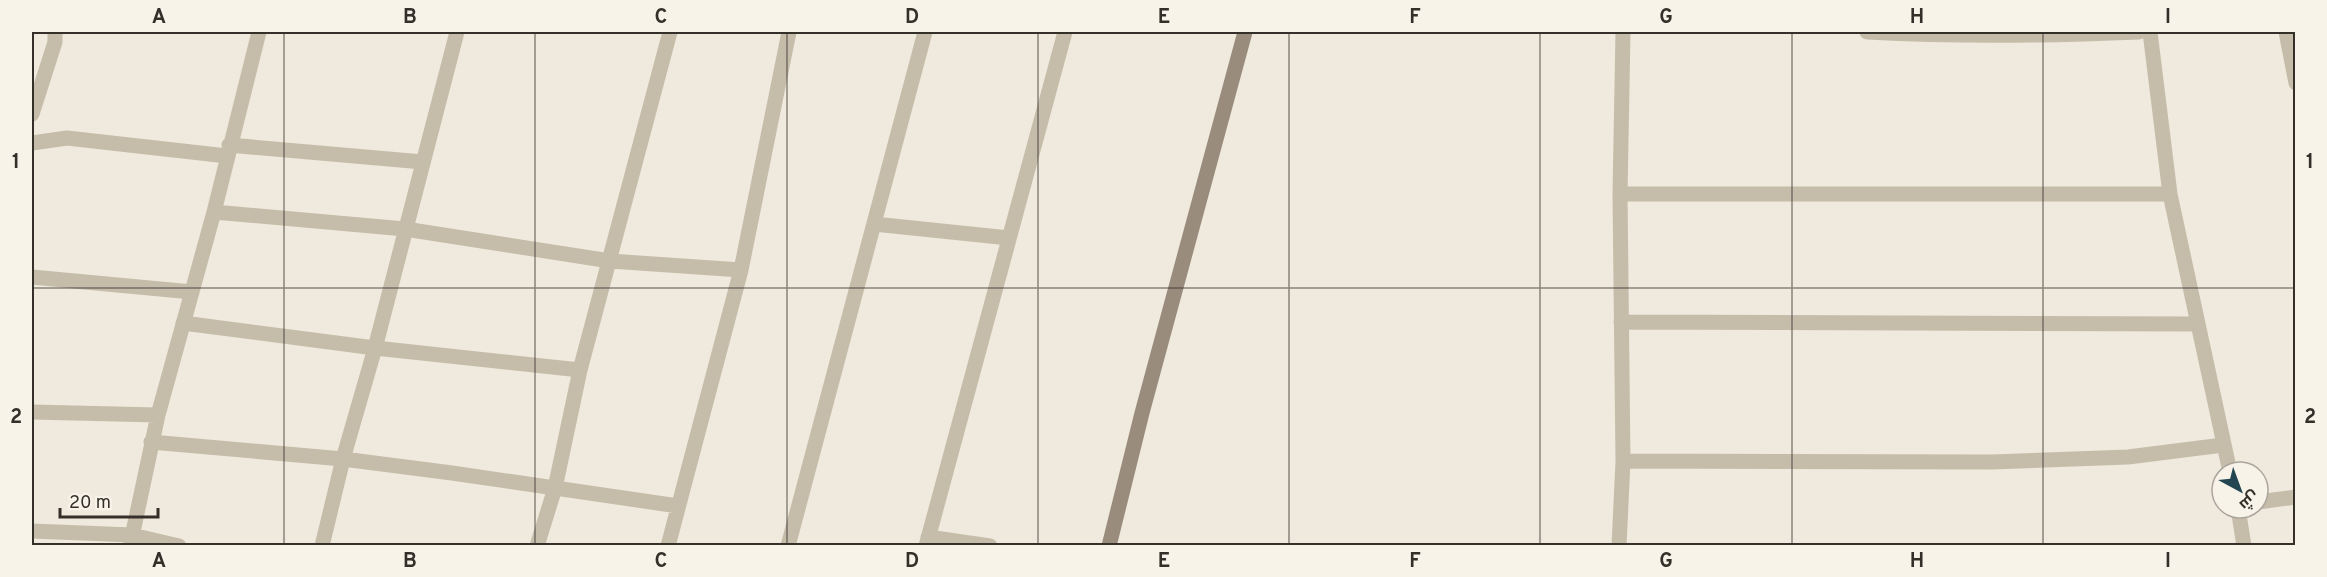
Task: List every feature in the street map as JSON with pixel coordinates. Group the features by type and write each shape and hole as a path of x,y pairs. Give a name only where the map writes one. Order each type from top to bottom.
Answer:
{"street":[{"path":"32,114 55,42 55,32"},
{"path":"131,540 151,442 214,212 259,32"},
{"path":"322,546 457,32"},
{"path":"537,546 555,488 580,370 670,32"},
{"path":"668,546 741,270 789,32"},
{"path":"788,546 925,32"},
{"path":"990,546 927,541 1065,32"},
{"path":"1109,546 1142,413 1245,32"},
{"path":"1619,546 1623,461 1620,194 1623,32"},
{"path":"1867,32 1940,36 2139,32"},
{"path":"2150,32 2170,194 2226,460"},
{"path":"2286,32 2295,83"},
{"path":"32,143 67,138 228,151 423,162"},
{"path":"1620,194 2170,194"},
{"path":"214,212 405,229 610,261 741,270"},
{"path":"874,224 1009,238"},
{"path":"32,277 192,292"},
{"path":"1621,322 2198,324"},
{"path":"183,323 375,348 580,370"},
{"path":"32,412 158,415"},
{"path":"151,442 343,459 452,472 678,506"},
{"path":"1623,461 1992,462 2128,457 2223,445"},
{"path":"2270,500 2295,496"},
{"path":"2240,520 2244,546"},
{"path":"32,531 179,546"}]}
